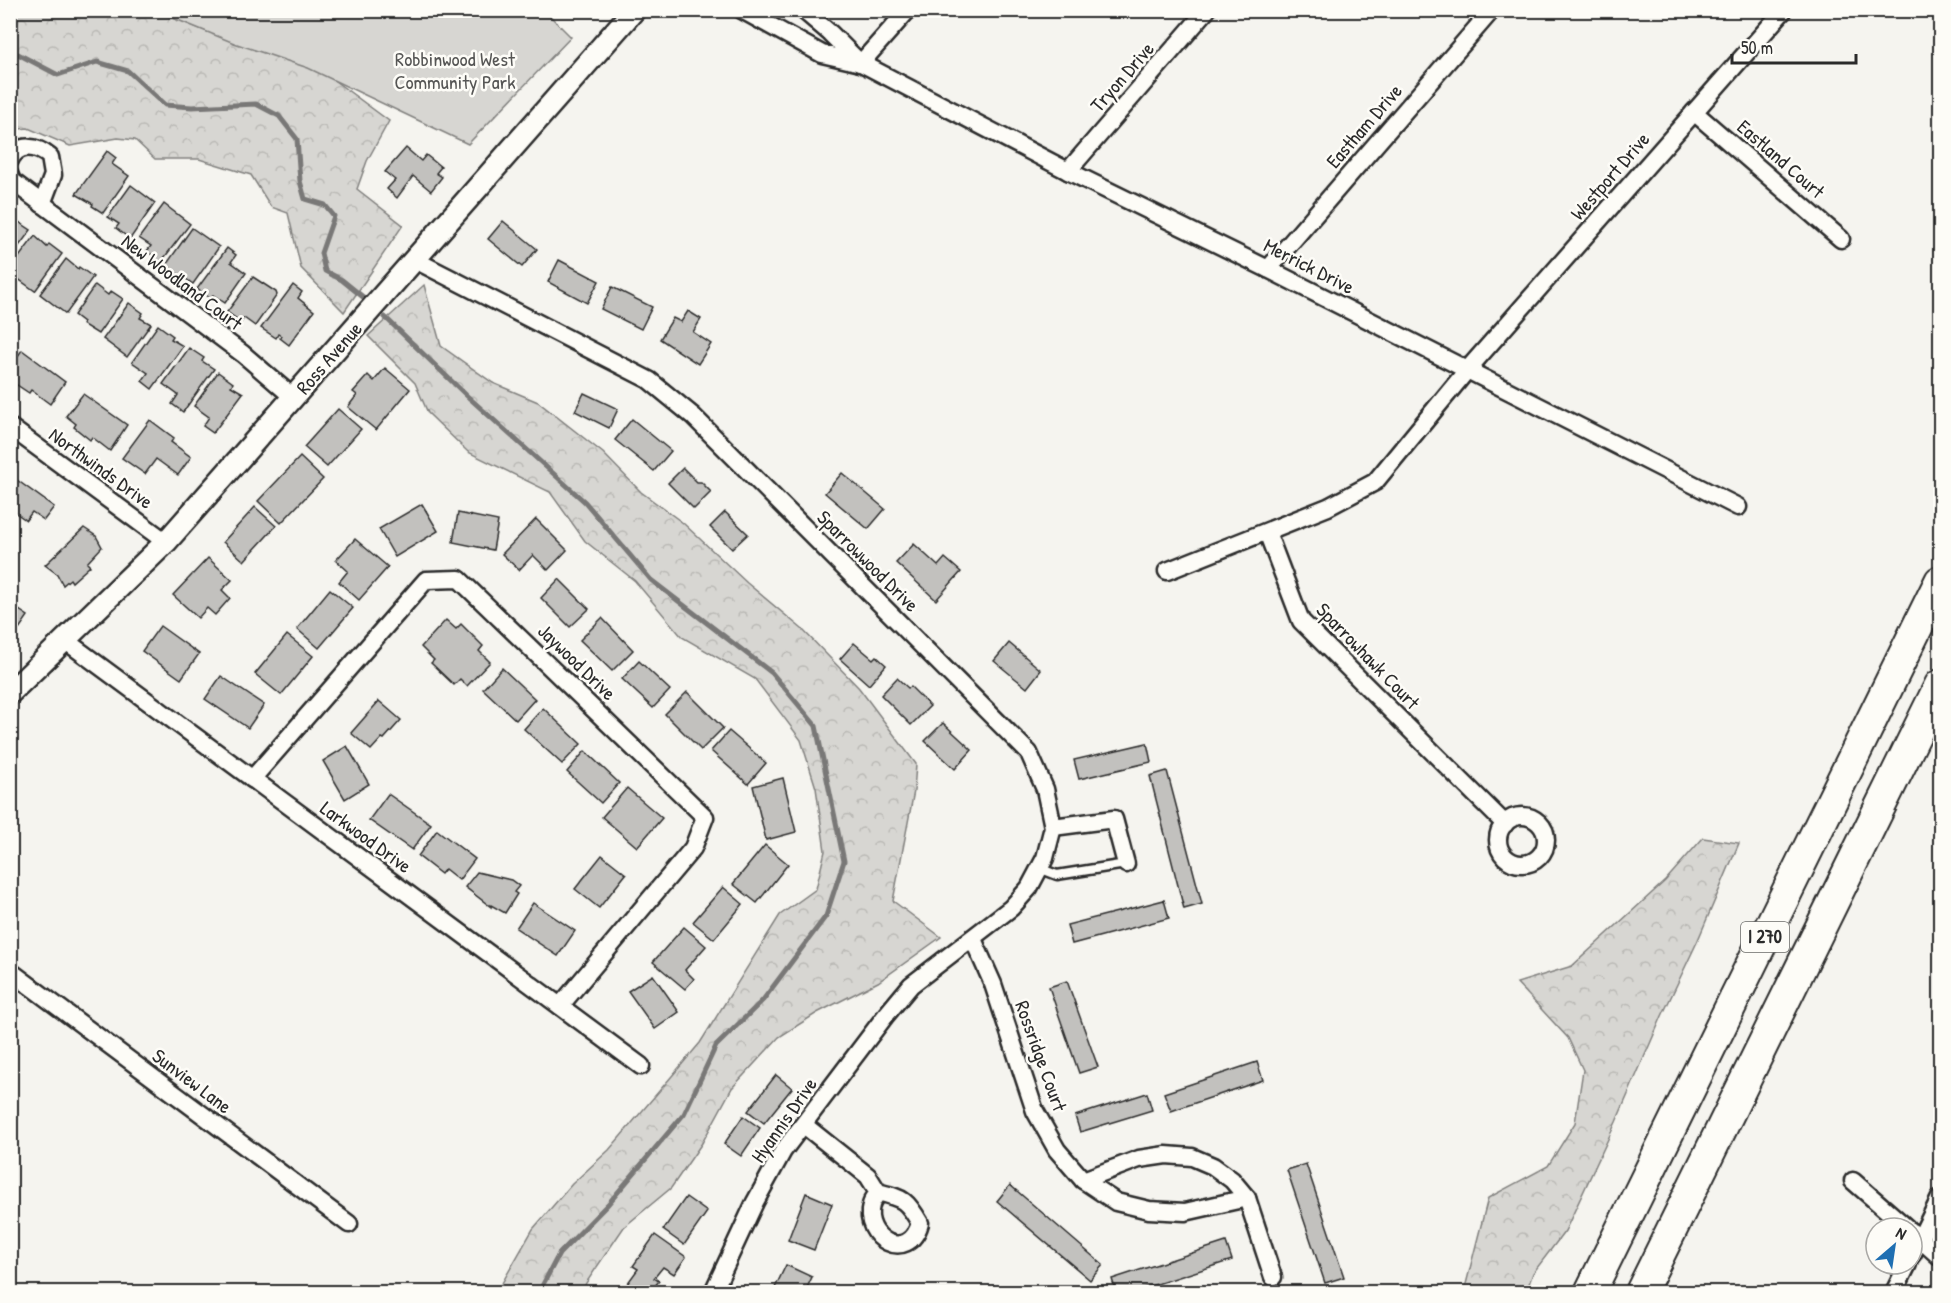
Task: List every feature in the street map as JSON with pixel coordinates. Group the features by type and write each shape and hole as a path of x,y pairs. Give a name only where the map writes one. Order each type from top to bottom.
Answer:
{"highway":[{"name":"I 270","path":"1590,1293 1941,581"},
{"name":"I 270","path":"1641,1293 1941,685"}],"street":[{"name":"Ross Avenue","path":"10,693 166,542 634,10"},
{"name":"Merrick Drive","path":"742,10 822,54 861,63 1068,171 1468,369 1737,507"},
{"name":"Merrick Drive","path":"803,10 861,63"},
{"path":"861,63 908,10"},
{"name":"Tryon Drive","path":"1068,171 1207,10"},
{"name":"Eastham Drive","path":"1268,269 1492,10"},
{"name":"Westport Drive","path":"1468,369 1784,10"},
{"name":"Eastland Court","path":"1694,112 1841,239"},
{"path":"10,160 11,156 23,148 39,148 50,157 52,175 42,204"},
{"name":"New Woodland Court","path":"10,176 12,181 42,204 243,354 294,398"},
{"name":"Sparrowwood Drive","path":"415,260 649,380 693,416 1029,753 1045,789 1053,827 1040,868 1029,888 1011,908 911,985"},
{"path":"1167,571 1328,507 1375,482 1468,369"},
{"name":"Northwinds Drive","path":"10,427 166,542"},
{"name":"Sparrowhawk Court","path":"1267,532 1301,621 1505,824"},
{"name":"Jaywood Drive","path":"252,779 426,580 459,579 705,816 693,848 561,1006"},
{"name":"Larkwood Drive","path":"66,641 642,1066"},
{"path":"1053,827 1114,819 1126,864"},
{"name":"Rossridge Court","path":"973,939 993,984 1035,1111 1057,1150 1083,1180 1116,1202 1149,1210 1185,1212 1247,1198"},
{"name":"Sunview Lane","path":"10,971 349,1224"},
{"name":"Hyannis Drive","path":"713,1293 783,1151 885,1015 911,985"},
{"path":"804,1125 868,1176 878,1192"},
{"path":"1083,1180 1138,1160 1166,1155 1192,1157 1213,1166 1232,1180 1247,1198 1273,1277"},
{"path":"1853,1181 1893,1216"},
{"path":"1924,1219 1941,1198"},
{"path":"1924,1242 1941,1257"},
{"path":"1894,1293 1902,1276"}],"lane":[{"path":"1040,868 1058,875 1126,864"}],"green space":[{"path":"11,11 156,11 208,32 297,33 335,81 389,121 367,161 357,189 403,225 344,312 301,268 288,213 271,207 251,175 199,159 155,159 135,140 118,138 70,146 28,128 11,130"},
{"name":"Robbinwood West Community Park","path":"156,11 545,11 571,37 468,144 308,68 234,43"},
{"path":"424,285 441,346 493,383 538,402 603,453 641,492 683,523 747,583 802,629 859,688 916,764 914,791 893,901 941,937 878,982 817,1013 779,1037 732,1088 702,1143 671,1188 624,1227 582,1292 497,1292 533,1229 572,1184 609,1150 700,1043 780,915 816,889 825,851 816,788 801,740 755,679 682,637 635,581 585,541 550,492 468,452 428,413 415,383 368,336"},
{"path":"1703,838 1739,843 1698,940 1565,1231 1533,1273 1526,1292 1464,1292 1488,1198 1548,1166 1575,1123 1583,1070 1568,1038 1517,983 1572,966 1665,881"}],"building":[{"path":"406,148 421,161 426,155 441,167 436,173 442,177 431,191 413,176 397,198 387,189 395,180 385,172"},
{"path":"107,151 116,158 112,164 129,176 103,213 76,194"},
{"path":"131,185 155,203 130,239 116,228 119,224 108,217"},
{"path":"164,204 190,224 161,262 147,251 151,246 139,238"},
{"path":"503,221 537,249 522,267 488,239"},
{"path":"10,222 16,226 19,222 31,230 10,258"},
{"path":"192,228 219,247 193,284 166,265"},
{"path":"35,236 47,247 49,244 62,254 35,291 10,273 10,269"},
{"path":"227,248 236,255 231,262 246,273 225,303 213,295 211,299 197,289"},
{"path":"66,259 93,277 66,314 40,294"},
{"path":"559,260 599,281 587,303 548,282"},
{"path":"253,277 277,295 255,326 244,318 241,322 227,312"},
{"path":"95,285 108,295 111,291 123,299 98,334 82,324 83,322 74,315"},
{"path":"293,285 302,292 298,298 314,311 289,345 278,334 276,338 261,328"},
{"path":"612,287 652,307 641,329 601,309"},
{"path":"129,303 143,313 140,318 151,324 127,357 103,339"},
{"path":"688,311 701,319 693,332 711,344 698,364 660,339 673,318 681,322"},
{"path":"158,325 173,336 171,339 183,346 152,389 142,381 148,373 132,362"},
{"path":"189,348 204,358 202,361 214,369 183,412 172,404 178,395 163,384"},
{"path":"22,350 65,382 50,404 31,390 29,393 14,383 16,379 10,375 10,367"},
{"path":"385,368 410,389 376,430 348,407 357,395 353,392 368,375 374,381"},
{"path":"218,372 233,383 231,386 243,393 213,433 203,426 209,417 194,406"},
{"path":"584,393 618,409 609,428 575,411"},
{"path":"83,394 127,425 110,451 92,437 90,440 74,427 76,424 66,416"},
{"path":"338,409 361,429 327,467 304,447"},
{"path":"632,419 671,451 654,471 615,440"},
{"path":"150,420 174,438 171,442 191,457 178,475 156,459 145,474 122,458"},
{"path":"300,457 323,479 281,523 258,501"},
{"path":"683,468 711,492 694,509 668,483"},
{"path":"842,473 885,509 868,529 825,493"},
{"path":"10,475 54,507 44,520 32,512 26,520 10,509"},
{"path":"422,504 438,531 395,557 379,529"},
{"path":"255,507 276,526 244,561 223,542"},
{"path":"725,512 748,534 732,549 710,527"},
{"path":"458,513 498,521 493,550 453,542"},
{"path":"536,519 567,550 548,570 533,555 519,570 502,554"},
{"path":"84,528 96,536 102,547 87,563 90,566 72,582 70,579 63,585 57,574 45,565"},
{"path":"355,539 388,567 359,600 339,582 348,571 336,560"},
{"path":"914,544 938,566 945,558 961,572 936,600 896,563"},
{"path":"208,558 232,580 222,590 230,598 215,615 207,608 198,618 173,595"},
{"path":"559,579 589,609 570,627 541,598"},
{"path":"330,589 353,608 319,648 297,629"},
{"path":"10,604 28,616 12,639 10,638"},
{"path":"602,618 633,650 612,671 580,640"},
{"path":"446,620 456,629 461,624 483,646 479,651 490,662 467,686 460,679 454,685 431,663 434,660 421,647"},
{"path":"160,626 199,654 181,679 142,651"},
{"path":"287,635 313,656 281,695 255,674"},
{"path":"854,643 873,659 876,656 886,665 869,685 840,659"},
{"path":"1009,643 1041,670 1027,688 994,661"},
{"path":"639,661 670,690 653,708 622,679"},
{"path":"502,668 535,699 516,720 483,689"},
{"path":"221,676 264,705 248,728 205,699"},
{"path":"897,678 908,688 911,687 930,706 911,725 881,695"},
{"path":"687,692 723,728 701,750 665,714"},
{"path":"379,701 401,720 371,750 351,733"},
{"path":"543,708 581,744 562,764 524,729"},
{"path":"943,723 972,750 955,769 925,741"},
{"path":"729,731 766,763 748,784 711,751"},
{"path":"1147,743 1151,762 1079,779 1074,760"},
{"path":"347,746 369,784 345,799 323,761"},
{"path":"585,751 619,783 601,803 567,772"},
{"path":"1167,771 1202,904 1184,909 1150,776"},
{"path":"783,778 796,832 766,840 753,786"},
{"path":"627,788 662,818 637,847 602,817"},
{"path":"388,794 431,824 412,850 369,820"},
{"path":"437,830 475,859 459,880 445,869 441,874 418,856"},
{"path":"765,845 788,864 757,903 733,884"},
{"path":"602,855 626,874 599,908 575,889"},
{"path":"477,872 511,880 519,886 514,892 517,894 505,913 491,905 491,907 465,887"},
{"path":"723,887 743,904 714,939 693,922"},
{"path":"1164,900 1169,918 1072,944 1067,925"},
{"path":"533,903 575,931 558,956 516,928"},
{"path":"684,927 706,946 685,970 694,979 685,989 653,962"},
{"path":"653,975 679,1012 655,1029 628,991"},
{"path":"1067,981 1098,1067 1079,1073 1049,987"},
{"path":"1257,1062 1263,1080 1171,1111 1164,1093"},
{"path":"776,1075 792,1088 764,1123 748,1111"},
{"path":"1147,1093 1152,1110 1080,1132 1075,1116"},
{"path":"743,1116 760,1128 741,1156 724,1144"},
{"path":"1306,1164 1344,1277 1325,1283 1287,1170"},
{"path":"1010,1185 1103,1265 1090,1280 997,1201"},
{"path":"806,1193 832,1204 814,1250 788,1240"},
{"path":"686,1197 707,1212 684,1245 663,1230"},
{"path":"655,1235 686,1257 674,1274 663,1267 654,1278 659,1281 650,1292 638,1292 627,1284 638,1269 633,1266"},
{"path":"1226,1242 1232,1260 1132,1292 1116,1292 1112,1279"},
{"path":"786,1265 812,1277 805,1292 773,1292"}],"waterway":[{"path":"10,53 18,54 58,75 97,62 128,71 165,105 192,107 256,104 279,116 297,139 300,181 305,199 325,205 334,216 321,253 325,271 342,280 363,297"},
{"path":"385,317 466,395 585,502 651,580 772,673 816,726 844,861 826,916 763,1000 716,1046 684,1114 608,1204 559,1254 539,1292"}]}
